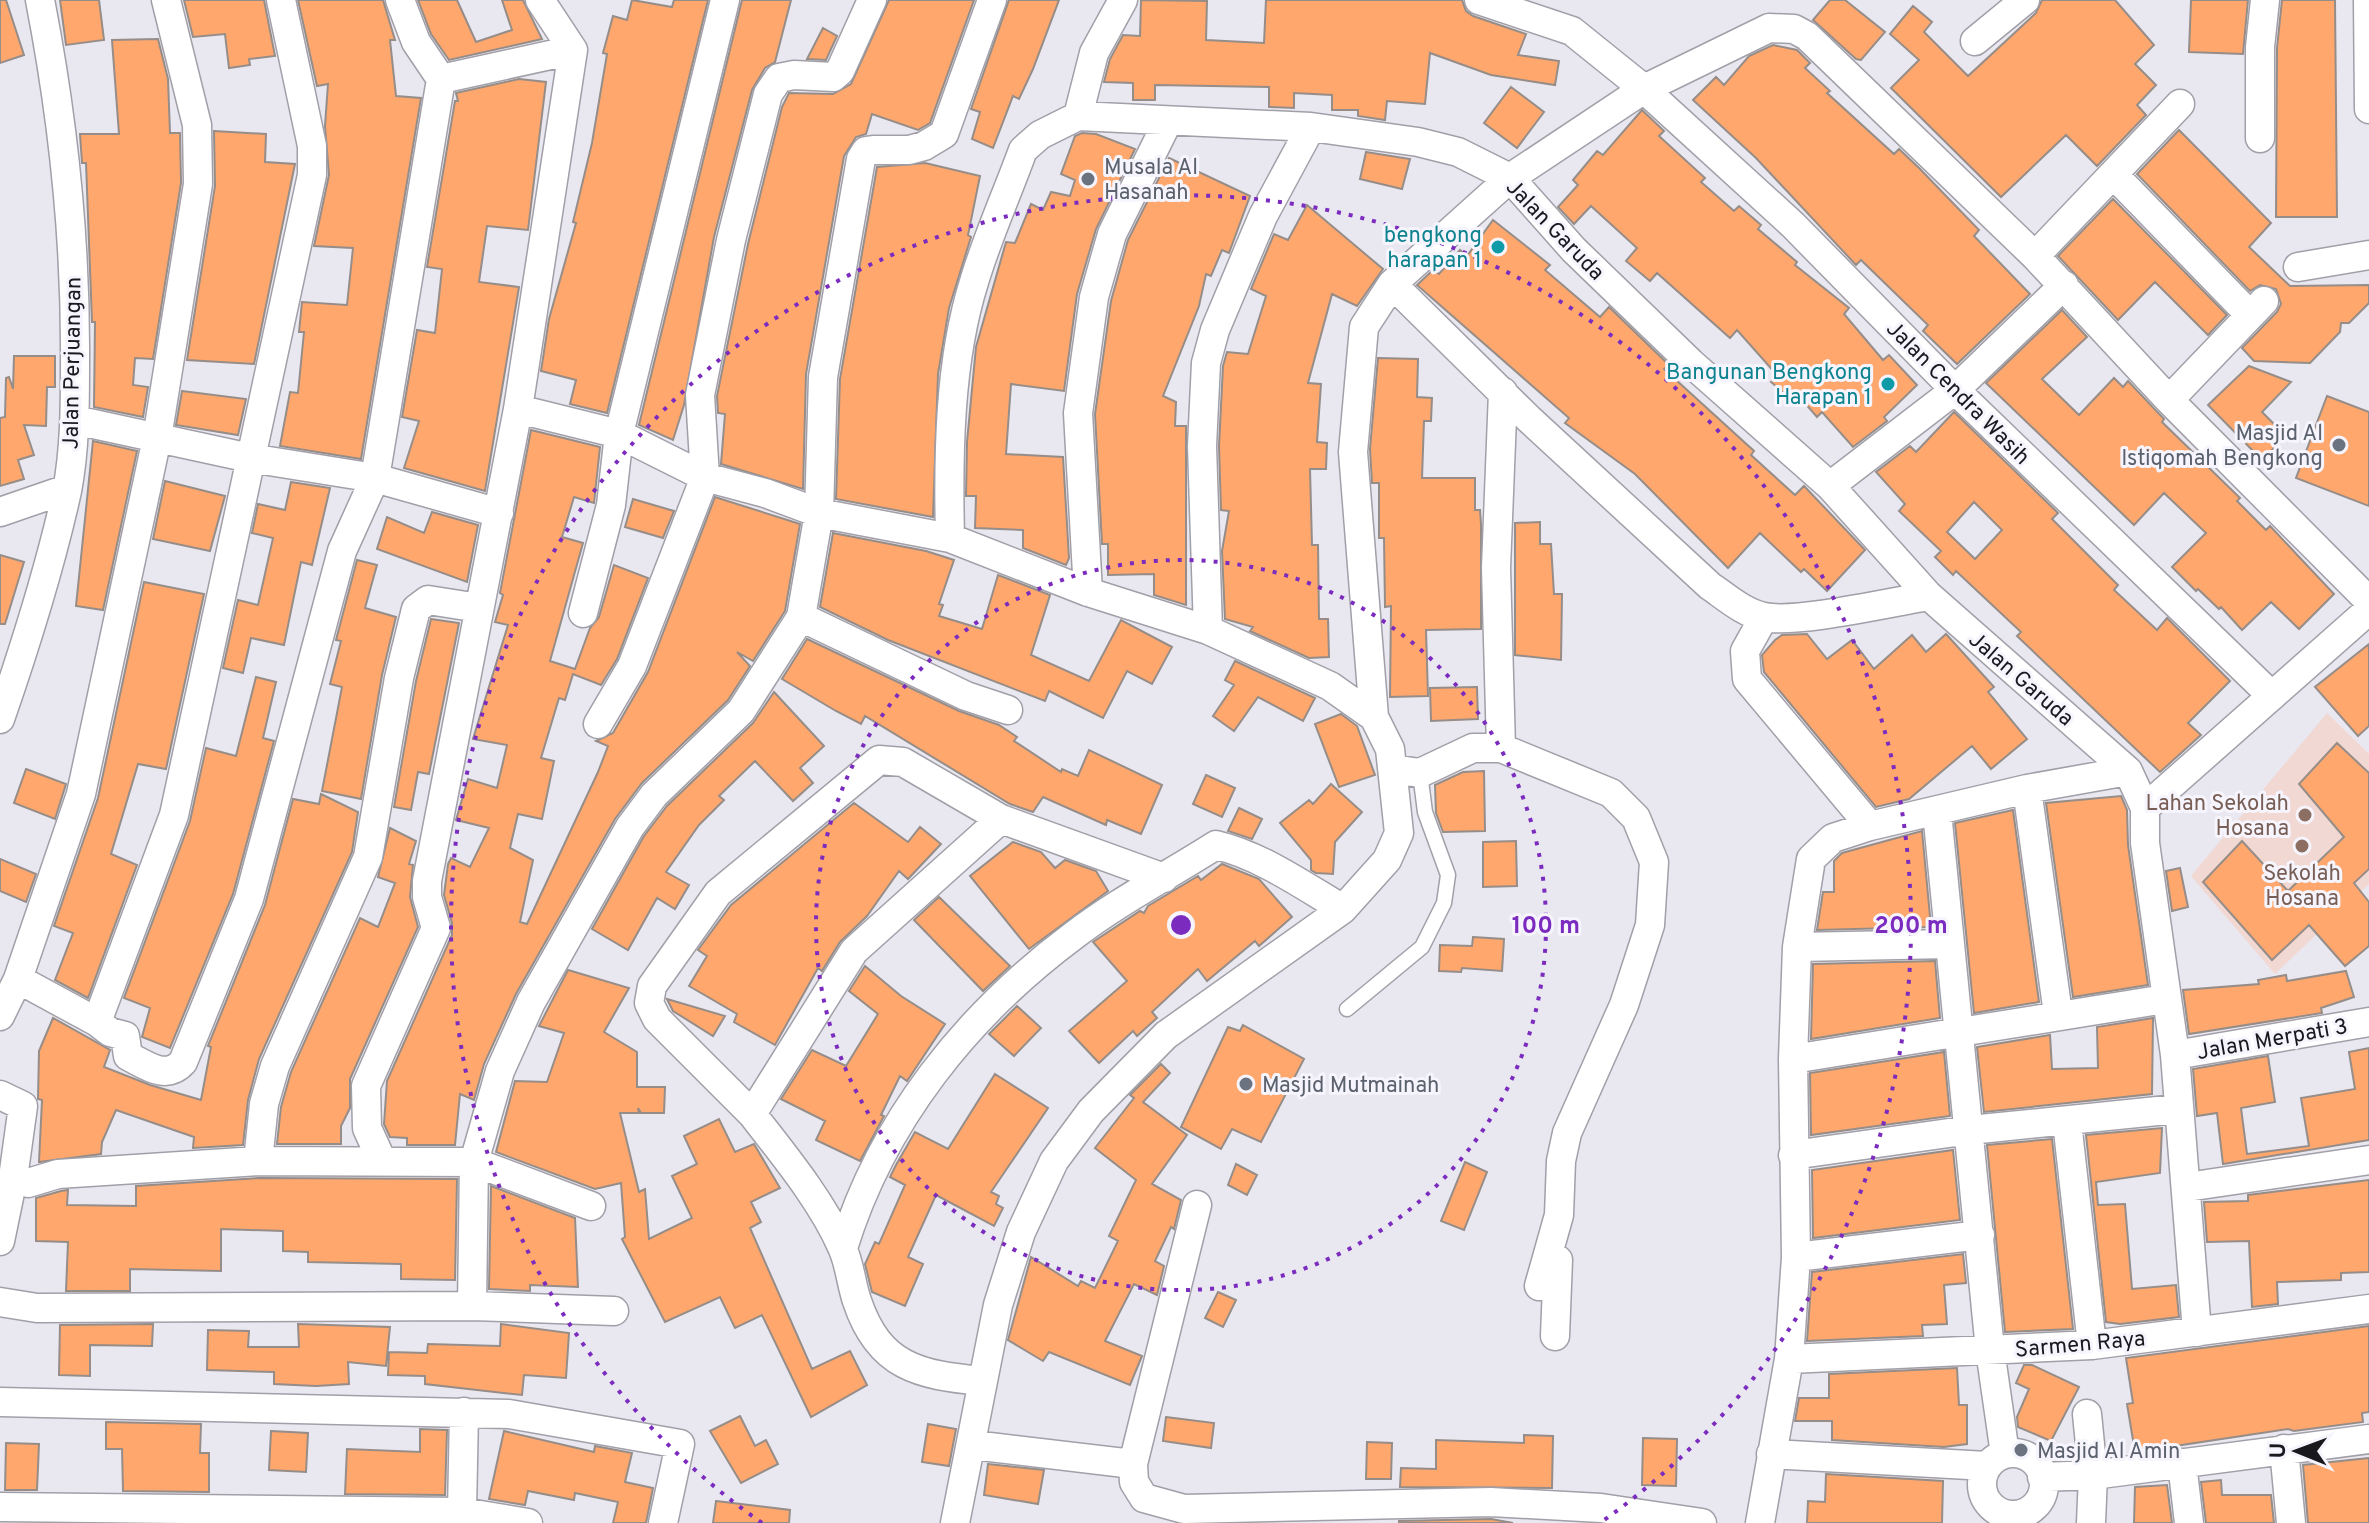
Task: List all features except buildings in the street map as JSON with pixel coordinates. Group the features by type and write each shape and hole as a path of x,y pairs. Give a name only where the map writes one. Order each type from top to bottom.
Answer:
{"street":[{"name":"Jalan Perjuangan","path":"0,719 23,654 67,489 75,420 76,322 67,190 40,0"},
{"path":"0,1016 18,979 81,794 157,438 198,184 197,125 166,0"},
{"path":"97,1022 174,815 312,175 312,146 303,91 281,0"},
{"path":"18,979 110,1032 125,1036 128,1056 157,1071 177,1068 183,1062 249,899 342,551 375,478 441,79 416,42 400,0"},
{"path":"381,1159 367,1128 366,1086 436,928 426,891 518,409 573,50 540,0"},
{"path":"583,613 611,505 619,434 725,0"},
{"path":"598,724 632,666 705,477 700,395 731,240 768,94 779,78 794,75 833,77 840,71 872,0"},
{"path":"472,1306 474,1162 500,1071 531,1002 630,827 654,795 741,711 801,617 819,513 823,377 861,159 866,151 924,146 944,134 992,0"},
{"path":"950,538 948,456 959,361 973,285 1023,150 1040,135 1078,116 1094,53 1123,0"},
{"name":"Jalan Cendra Wasih","path":"1479,0 1572,31 1644,89 1793,225 1955,390 2272,696"},
{"path":"1975,41 2025,0"},
{"path":"2260,138 2260,63 2265,0"},
{"path":"2368,0 2369,109"},
{"path":"955,1523 973,1445 998,1305 1021,1232 1054,1161 1091,1111 1166,1035 1343,909 1396,847 1406,771 1390,749 1374,717 1353,452 1364,327 1392,284 1510,178 1644,89 1769,28 1794,29 1807,36 2064,285 2169,400 2369,601"},
{"path":"441,79 573,50"},
{"path":"2035,256 2180,104"},
{"name":"Jalan Garuda","path":"1078,116 1167,123 1311,127 1418,142 1458,152 1510,178 1606,281 1691,363 1830,486 1929,596 2128,771 2145,808"},
{"path":"1088,592 1078,413 1094,297 1112,234 1167,123"},
{"path":"1208,630 1202,446 1206,363 1215,330 1263,216 1311,127"},
{"path":"2113,174 2256,307 2169,400"},
{"path":"2298,267 2369,255"},
{"path":"1392,284 1710,586 1764,617 1791,617 1929,596"},
{"path":"1830,486 1955,390 2064,285"},
{"path":"1501,748 1496,568 1503,392"},
{"path":"518,409 619,434 705,477 765,493 819,513 950,538 1088,592 1208,630 1330,686 1374,717"},
{"path":"75,420 250,458 375,478 499,513"},
{"path":"0,512 67,489"},
{"path":"258,1161 264,1104 275,1066 368,857 399,678 416,609 428,600 479,608"},
{"path":"2197,1332 2175,1055 2145,843 2145,808 2369,610"},
{"path":"801,617 966,696 1008,710"},
{"path":"1764,617 1745,651 1747,679 1870,826"},
{"path":"1406,771 1473,748 1501,748 1611,793 1636,818 1654,862 1650,925 1624,1005 1567,1133 1561,1161 1555,1336"},
{"path":"982,1381 937,1376 889,1356 869,1330 843,1248 790,1163 752,1114 657,1019 649,1003 652,986 718,893 879,760 903,762 1001,819 1164,878"},
{"path":"1760,1523 1789,1359 1796,1257 1793,1059 1797,947 1811,859 1833,838 1870,826 2027,789 2128,771"},
{"path":"2027,789 2058,1014"},
{"path":"1771,1454 1996,1460 2032,1460 2042,1477 2043,1487 2035,1505 2007,1519 1984,1496 1983,1476 1996,1460 1990,1350 1937,812"},
{"path":"752,1114 854,951 1001,819"},
{"path":"843,1248 852,1216 887,1147 940,1061 996,998 1063,944 1216,845 1238,850 1343,909"},
{"path":"1797,947 1949,944"},
{"path":"1793,1059 2165,999"},
{"name":"Jalan Merpati 3","path":"2175,1055 2369,1022"},
{"path":"0,1095 23,1106 0,1241"},
{"path":"1793,1155 1970,1130 2177,1109"},
{"path":"2067,1122 2092,1345"},
{"path":"13,1178 28,1183 58,1174 258,1161 381,1159 474,1162 591,1206"},
{"path":"2187,1187 2369,1160"},
{"path":"1197,1205 1133,1464 1134,1482 1144,1498 1184,1509 1491,1502 1601,1508 1702,1523"},
{"path":"1539,1286 1559,1215"},
{"path":"1796,1257 1980,1235"},
{"path":"0,1302 37,1308 472,1306 614,1311"},
{"name":"Sarmen Raya","path":"1789,1359 2092,1345 2369,1309"},
{"path":"0,1402 509,1414 680,1444 663,1523"},
{"path":"462,1512 464,1412"},
{"path":"2087,1414 2093,1475 2091,1523"},
{"path":"2042,1477 2093,1475 2369,1439"},
{"path":"973,1445 1133,1464"},
{"path":"2284,1449 2291,1523"},
{"path":"2182,1463 2189,1523"},
{"path":"0,1507 462,1512 528,1523"}],"lane":[{"path":"1347,1009 1422,947 1444,903 1448,875 1406,771"}],"shaded area":[{"name":"Lahan Sekolah Hosana","path":"2327,713 2369,754 2369,884 2275,974 2191,876"}],"place":[{"name":"Musala Al Hasanah","path":"1088,179"},
{"name":"bengkong harapan 1","path":"1498,247"},
{"name":"Bangunan Bengkong Harapan 1","path":"1888,384"},
{"name":"Masjid Al Istiqomah Bengkong","path":"2339,445"},
{"name":"Lahan Sekolah Hosana","path":"2305,815"},
{"name":"Sekolah Hosana","path":"2302,846"},
{"name":"Masjid Mutmainah","path":"1246,1084"},
{"name":"Masjid Al Amin","path":"2021,1450"}]}
